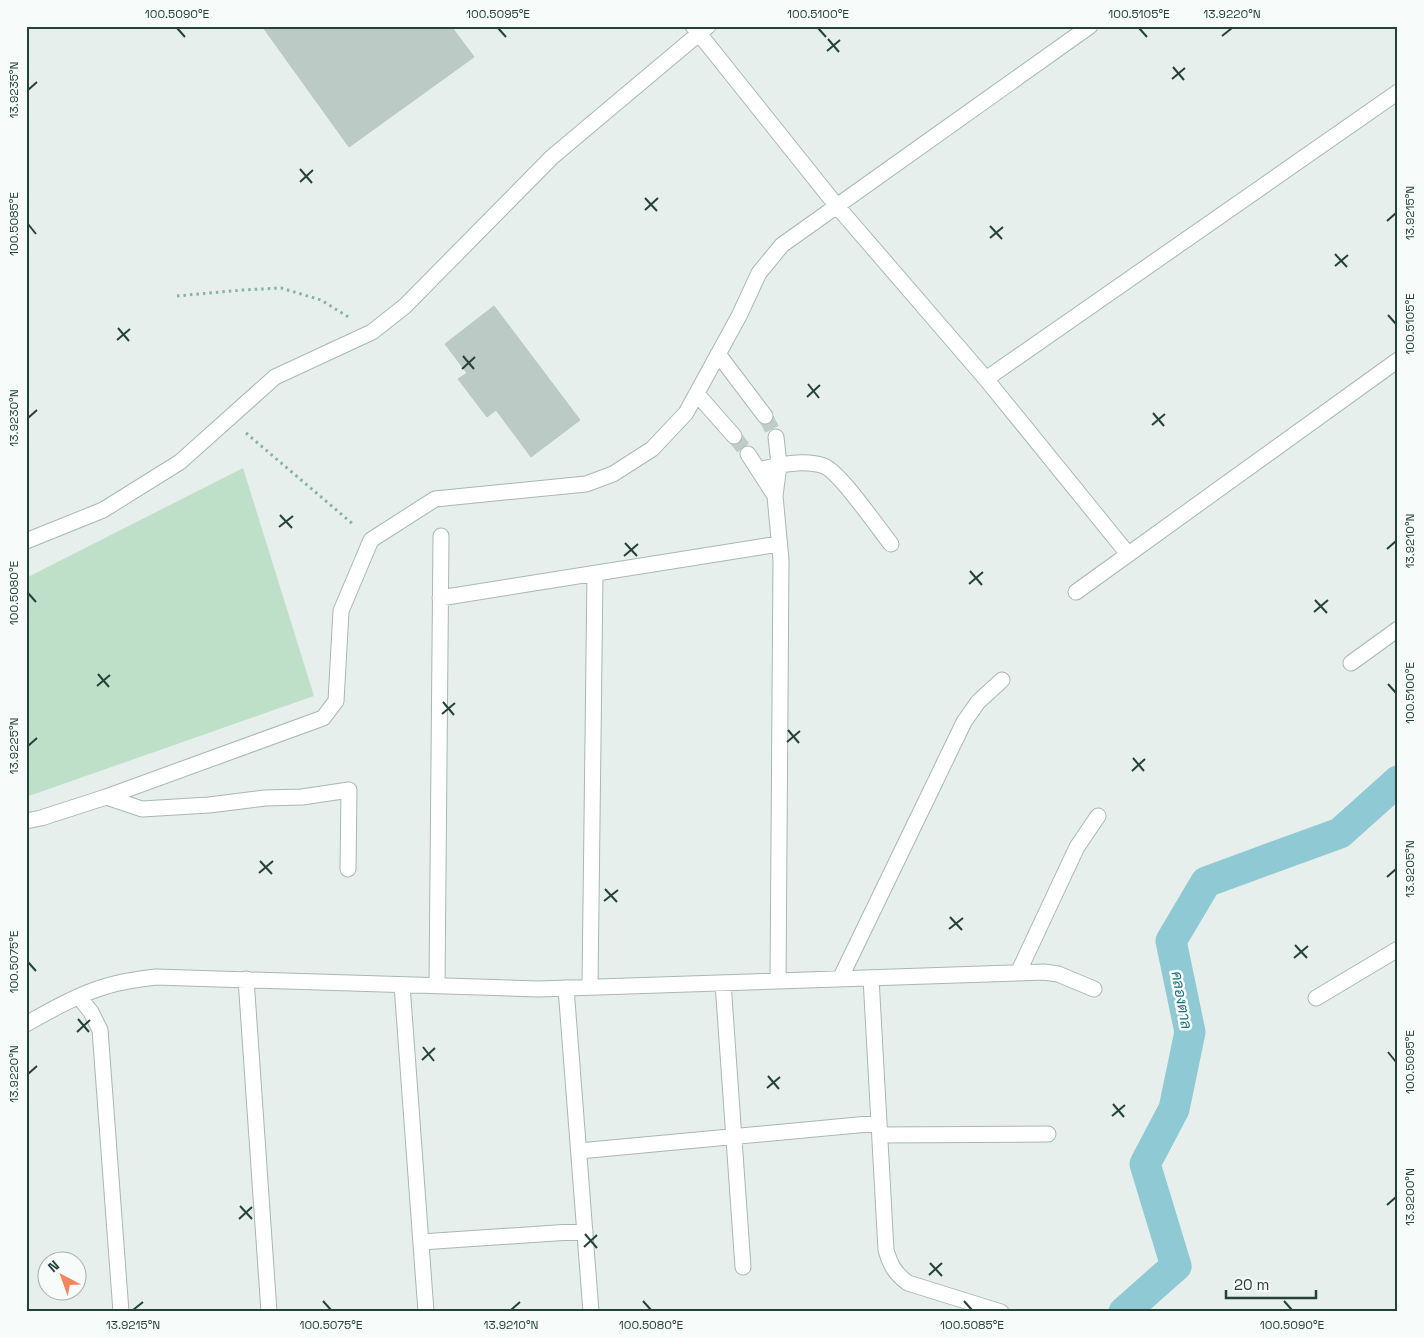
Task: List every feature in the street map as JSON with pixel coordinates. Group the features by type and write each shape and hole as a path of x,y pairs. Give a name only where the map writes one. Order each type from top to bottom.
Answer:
{"street":[{"path":"26,821 106,797 324,718 336,701 342,611 371,540 435,499 586,484 613,474 652,449 686,413 759,274 782,245 1090,26"},
{"path":"26,541 103,510 180,462 275,377 372,332 405,306 552,156 699,28 836,205 986,379 1128,554"},
{"path":"986,379 1398,92"},
{"path":"718,354 765,416"},
{"path":"1076,592 1398,360"},
{"path":"697,394 734,436"},
{"path":"776,437 779,465 775,496 781,569 778,981"},
{"path":"748,454 775,496"},
{"path":"759,470 779,465 808,463 824,466 837,475 891,544"},
{"path":"437,986 440,536"},
{"path":"440,598 779,544"},
{"path":"590,987 595,574"},
{"path":"1351,663 1398,629"},
{"path":"840,979 964,722 978,702 1002,680"},
{"path":"106,797 142,809 209,805 350,790 348,869"},
{"path":"1018,973 1077,847 1098,816"},
{"path":"1316,998 1398,949"},
{"path":"26,1024 105,986 129,980 156,977 538,989 1044,972 1058,974 1094,989"},
{"path":"871,978 886,1250 892,1268 899,1277 908,1283 1001,1312"},
{"path":"246,980 269,1312"},
{"path":"723,983 742,1267"},
{"path":"402,985 426,1312"},
{"path":"566,988 591,1312"},
{"path":"79,997 91,1012 100,1030 121,1312"},
{"path":"579,1151 734,1137 879,1129 1048,1134"},
{"path":"421,1242 584,1231"}],"path":[{"path":"177,296 281,288 321,300 372,332"},
{"path":"229,418 371,540"}],"green space":[{"path":"243,468 314,696 26,797 26,578"}],"building":[{"path":"262,26 451,26 474,57 349,147"},
{"path":"494,306 580,420 531,457 496,410 487,417 458,379 467,373 445,344"}],"waterway":[{"name":"คลองตาล","path":"1124,1312 1176,1266 1145,1164 1174,1109 1190,1032 1171,941 1206,882 1340,833 1398,781"}],"tunnel":[{"path":"765,416 776,437"},
{"path":"734,436 748,454"}]}
